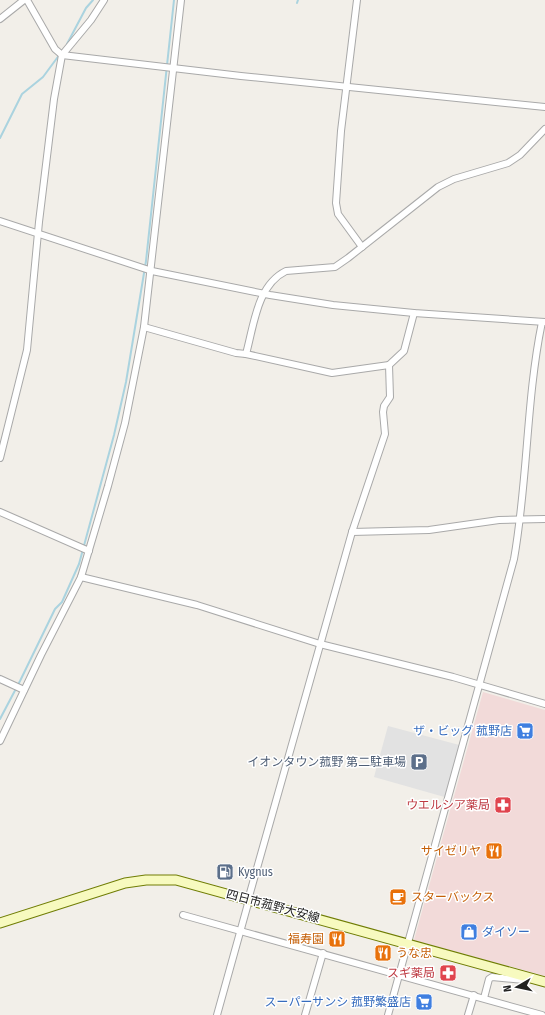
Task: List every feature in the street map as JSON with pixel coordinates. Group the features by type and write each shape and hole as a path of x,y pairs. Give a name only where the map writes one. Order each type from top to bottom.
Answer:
{"main road":[{"name":"四日市菰野大安線","path":"0,923 125,883 146,880 176,880 545,982"}],"street":[{"path":"0,19 24,0"},
{"path":"27,0 60,53"},
{"path":"0,458 27,350 37,233 60,53 91,20 104,0"},
{"path":"0,741 22,690 81,577 125,423 144,327 181,0"},
{"path":"357,0 345,86 336,203 338,214 362,248"},
{"path":"60,53 163,66 545,107"},
{"path":"246,354 262,293 280,273 286,271 335,267 362,248 438,187 454,179 508,163 520,154 545,129"},
{"path":"0,221 150,270 262,293 333,305 414,313 544,322 535,355 521,519 514,559 388,1015"},
{"path":"144,327 236,353 332,373 389,365 404,351 414,313"},
{"path":"217,1015 352,532 385,434 383,412 390,397 389,365"},
{"path":"0,512 88,551"},
{"path":"352,532 429,530 499,520 545,519"},
{"path":"81,577 197,605 320,644 545,704"},
{"path":"0,680 22,690"},
{"path":"183,914 542,1015"},
{"path":"306,1015 323,953"},
{"path":"484,998 489,979 492,977 545,982"},
{"path":"468,1015 474,995"}],"shaded area":[{"path":"483,692 545,710 545,976 414,940"},
{"name":"イオンタウン菰野 第二駐車場","path":"388,726 463,746 448,798 374,777"}],"waterway":[{"path":"67,44 86,8 93,0"},
{"path":"0,719 55,609 62,602 79,564 114,435 126,382 146,261 174,0"},
{"path":"0,138 22,94 43,77 60,54"}],"place":[{"name":"ザ・ビッグ 菰野店","path":"525,731"},
{"name":"イオンタウン菰野 第二駐車場","path":"419,762"},
{"name":"ウエルシア薬局","path":"503,805"},
{"name":"サイゼリヤ","path":"494,851"},
{"name":"Kygnus","path":"225,872"},
{"name":"スターバックス","path":"398,897"},
{"name":"ダイソー","path":"469,932"},
{"name":"福寿園","path":"337,939"},
{"name":"うな忠","path":"383,953"},
{"name":"スギ薬局","path":"448,973"},
{"name":"スーパーサンシ 菰野繁盛店","path":"424,1002"}]}
